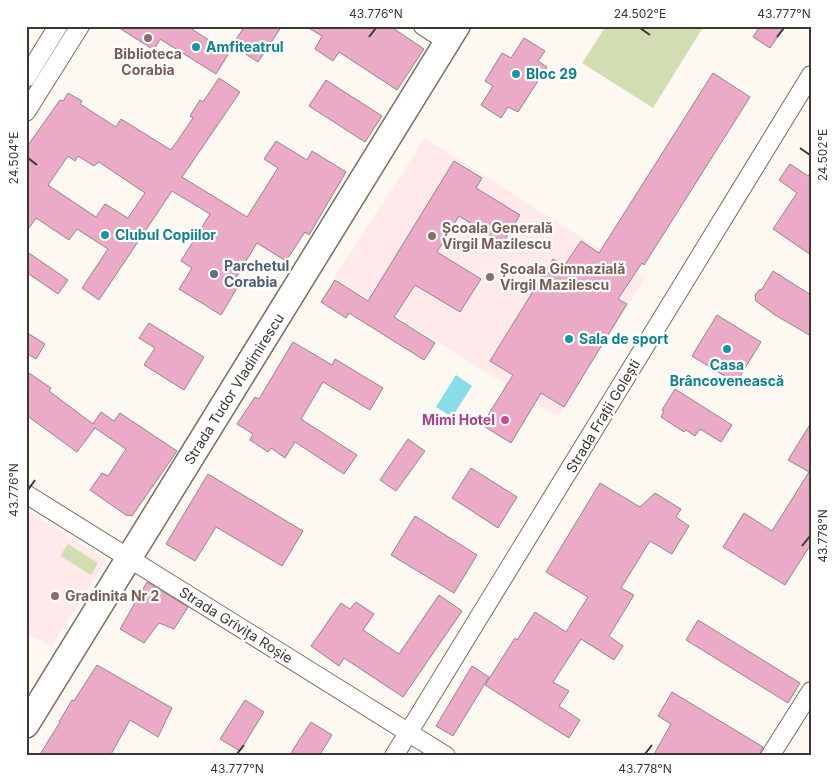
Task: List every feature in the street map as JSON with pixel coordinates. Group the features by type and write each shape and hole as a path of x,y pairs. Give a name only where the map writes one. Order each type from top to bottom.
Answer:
{"street":[{"path":"26,78 58,26"},
{"path":"26,112 80,26"},
{"path":"422,26 453,34"},
{"name":"Strada Tudor Vladimirescu","path":"26,725 453,34"},
{"name":"Strada Frații Golești","path":"394,756 811,75"},
{"name":"Strada Grivița Roșie","path":"26,494 446,756"},
{"path":"770,756 811,691"}],"shaded area":[{"name":"Școala Gimnazială Virgil Mazilescu","path":"425,138 645,278 558,417 334,277"},
{"name":"Gradinita Nr 2","path":"26,510 106,560 51,647 26,632"}],"green space":[{"path":"606,26 697,26 702,29 653,108 582,63"},
{"path":"68,544 98,563 91,575 60,556"}],"water":[{"path":"456,375 472,386 452,417 436,407"}],"building":[{"name":"Amfiteatrul","path":"116,26 187,26 229,53 216,74 160,39 154,50"},
{"path":"245,26 282,26 258,62 232,45"},
{"path":"305,26 390,26 424,49 397,90 339,52 333,61 315,49 322,36"},
{"path":"760,26 785,26 770,48 753,37"},
{"name":"Bloc 29","path":"524,38 545,51 538,61 547,67 518,112 508,107 501,118 481,105 493,86 485,81 502,53 511,58"},
{"path":"713,73 750,97 644,265 642,263 618,299 627,304 564,407 541,393 511,443 482,425 513,375 490,361 553,259 564,266 581,241 599,253"},
{"path":"219,78 240,92 182,177 247,217 278,168 264,159 276,141 307,160 312,151 346,172 309,235 305,232 286,261 257,243 235,279 240,283 221,315 179,289 192,268 181,261 210,214 172,191 99,300 82,288 108,249 77,229 69,240 36,218 26,232 26,148 60,100 63,101 68,93 82,101 80,104 116,127 121,119 171,150 193,118 190,116 200,100 203,102","holes":["68,156 75,161 78,156 94,166 99,162 145,193 128,218 105,204 96,217 48,185"]},
{"path":"326,80 382,116 365,142 309,106"},
{"path":"454,161 482,178 476,188 520,215 503,243 459,216 437,252 481,279 460,312 415,285 394,317 435,343 424,360 349,313 346,318 321,302 335,280 368,301"},
{"path":"790,164 808,176 811,172 811,255 773,229 797,193 779,180"},
{"path":"26,251 68,280 58,294 26,272"},
{"path":"773,271 811,295 811,336 775,315 756,301 755,295 762,289"},
{"name":"Casa Brâncovenească","path":"717,315 761,342 736,383 692,356"},
{"path":"149,323 204,357 184,390 144,365 155,348 139,338"},
{"path":"26,332 45,344 36,359 26,353"},
{"path":"293,342 332,365 335,359 383,388 370,410 323,382 301,419 357,455 344,474 295,442 285,458 271,448 268,452 250,440 253,434 237,424 255,397 259,399"},
{"path":"26,371 51,388 49,391 93,424 101,412 114,421 120,413 177,451 132,516 126,515 90,490 102,473 108,476 126,449 95,428 77,452 26,415"},
{"path":"675,389 732,425 721,442 700,429 695,436 686,430 684,432 661,417 664,411 662,410"},
{"path":"811,423 811,544 785,585 723,547 744,513 772,531 809,472 788,460"},
{"path":"408,439 425,451 396,491 380,480"},
{"path":"471,468 517,497 498,528 452,498"},
{"path":"208,474 303,531 282,566 216,527 195,561 166,544"},
{"path":"600,483 640,507 655,493 681,509 676,517 689,526 672,554 650,541 621,588 634,595 609,636 623,646 614,660 581,639 553,682 569,691 559,706 580,720 569,738 485,685 515,638 517,640 535,612 566,632 588,597 546,572"},
{"path":"415,516 477,555 454,593 391,555"},
{"path":"147,582 188,607 174,629 159,623 144,643 120,629"},
{"path":"439,595 462,611 403,697 344,658 339,666 311,646 341,603 350,609 356,602 374,614 363,630 399,654"},
{"path":"698,620 800,683 788,703 686,640"},
{"path":"97,665 172,708 158,737 130,720 110,756 39,756 72,700 74,701"},
{"path":"472,666 489,677 453,736 436,726"},
{"path":"672,692 763,747 759,756 653,756 671,724 658,716"},
{"path":"245,700 264,712 240,751 220,739"},
{"path":"311,722 332,735 319,756 289,756"}],"place":[{"name":"Biblioteca Corabia","path":"148,38"},
{"name":"Amfiteatrul","path":"196,47"},
{"name":"Bloc 29","path":"516,74"},
{"name":"Clubul Copiilor","path":"105,235"},
{"name":"Școala Generală Virgil Mazilescu","path":"432,236"},
{"name":"Parchetul Corabia","path":"214,274"},
{"name":"Școala Gimnazială Virgil Mazilescu","path":"490,277"},
{"name":"Sala de sport","path":"569,339"},
{"name":"Casa Brâncovenească","path":"727,349"},
{"name":"Mimi Hotel","path":"505,420"},
{"name":"Gradinita Nr 2","path":"55,596"}]}
